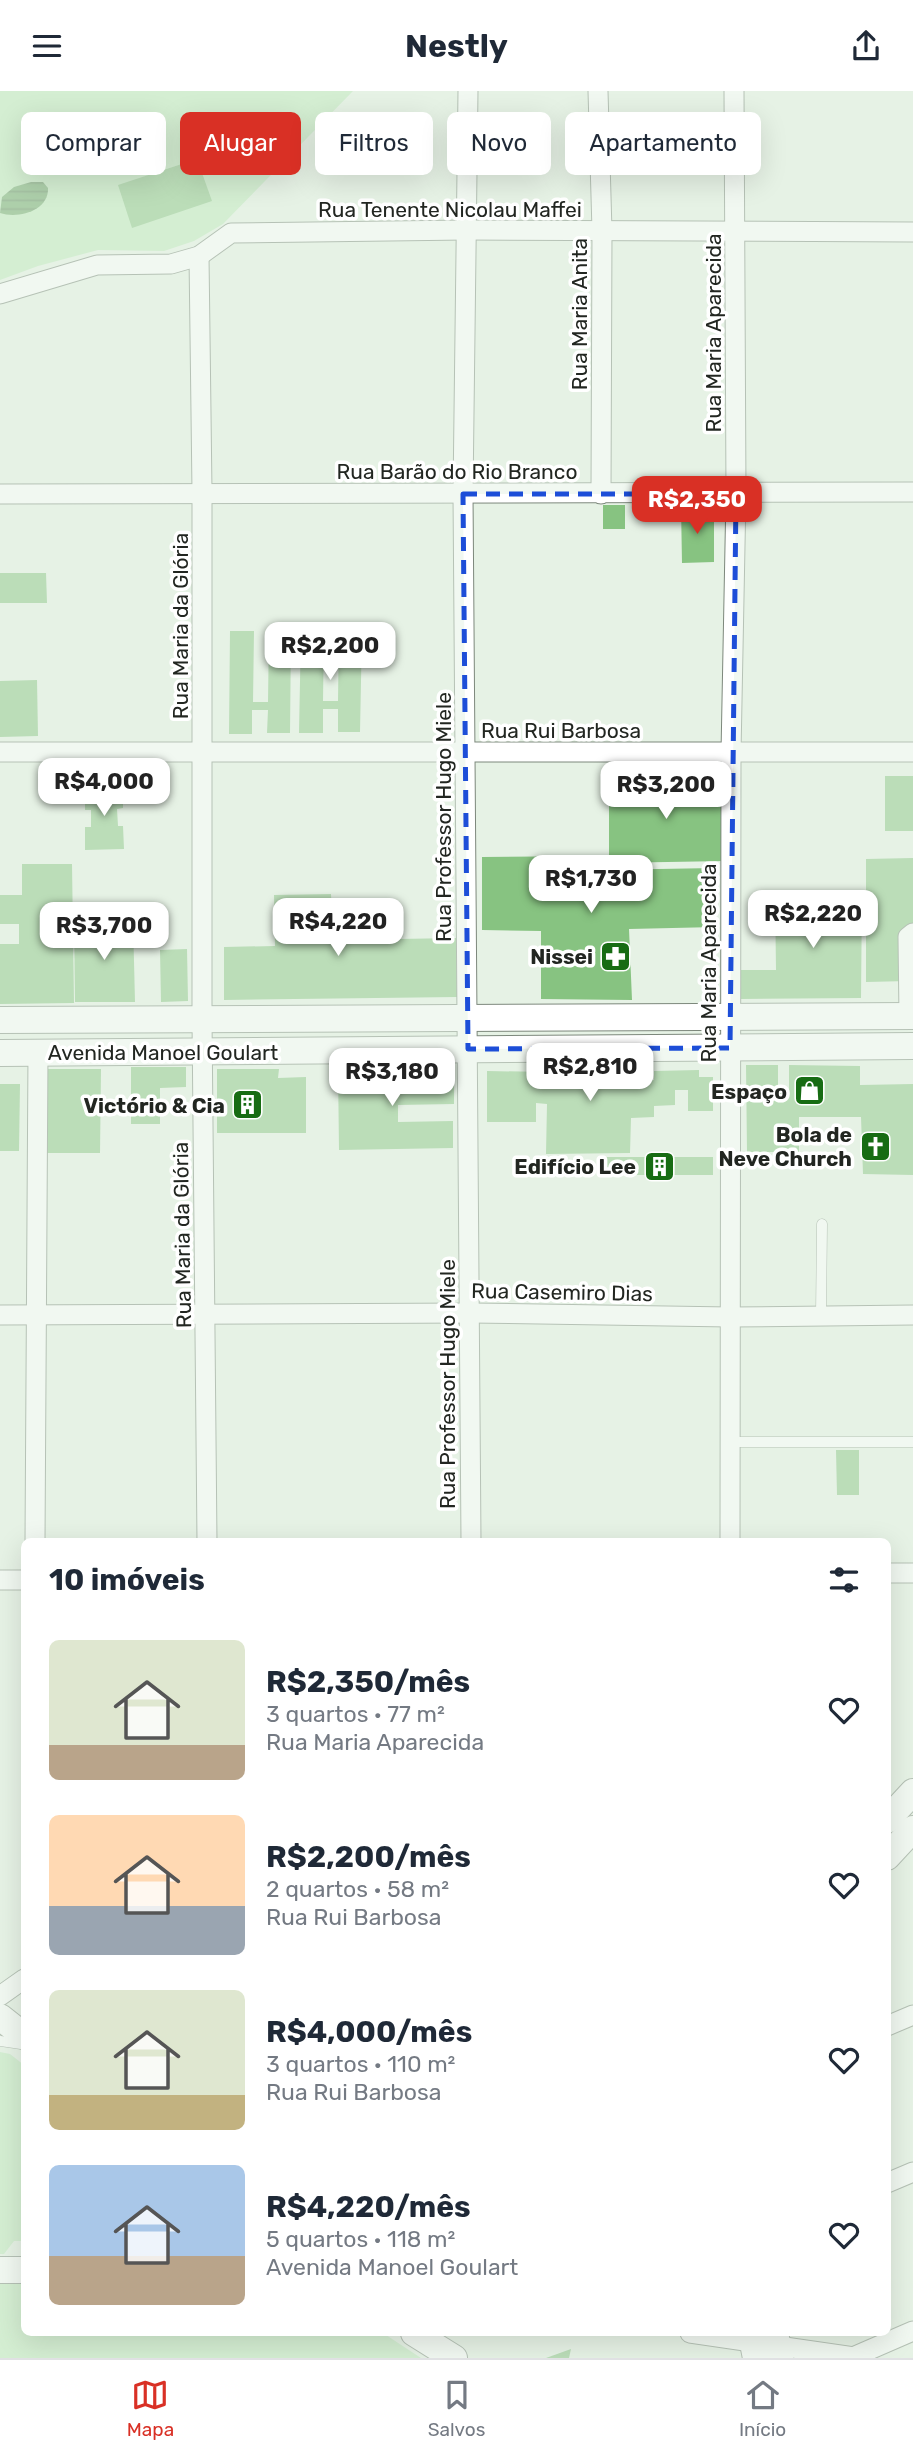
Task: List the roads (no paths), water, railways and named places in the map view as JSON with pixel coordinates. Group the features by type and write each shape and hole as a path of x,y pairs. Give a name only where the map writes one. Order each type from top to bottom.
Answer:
{"main road":[{"name":"Avenida Manoel Goulart","path":"0,1020 911,1016"},
{"name":"Avenida Manoel Goulart","path":"0,1053 913,1046"},
{"path":"891,1816 913,1792"},
{"path":"891,1853 913,1829"},
{"path":"0,2017 21,2034"},
{"path":"0,2270 21,2270"},
{"path":"419,2336 454,2358"}],"street":[{"name":"Rua Professor Hugo Miele","path":"467,91 463,493 471,1538"},
{"name":"Rua Maria Anita","path":"598,91 602,231 601,494"},
{"name":"Rua Maria Aparecida","path":"730,1538 731,753 736,493 734,91"},
{"name":"Rua Tenente Nicolau Maffei","path":"0,294 97,265 172,264 199,256 231,233 466,230 913,232"},
{"name":"Rua Maria da Glória","path":"199,256 207,1538"},
{"name":"Rua Barão do Rio Branco","path":"0,494 913,492"},
{"name":"Rua Rui Barbosa","path":"0,752 913,752"},
{"path":"911,1016 908,937 913,933"},
{"path":"35,1538 38,1052"},
{"name":"Rua Casemiro Dias","path":"0,1315 913,1315"},
{"path":"891,1573 913,1573"},
{"path":"0,1580 21,1580"},
{"path":"0,1996 21,1981"},
{"path":"891,2024 913,2015"},
{"path":"891,2181 913,2172"},
{"path":"709,2336 857,2357 913,2331"}],"lane":[{"path":"821,1316 822,1224"},
{"path":"731,1442 913,1442"},
{"path":"0,2041 21,2044"}],"place":[{"name":"Nissei","path":"616,956"},
{"name":"Espaço","path":"810,1091"},
{"name":"Victório & Cia","path":"248,1105"},
{"name":"Bola de Neve Church","path":"875,1146"},
{"name":"Edifício Lee","path":"659,1166"}]}
